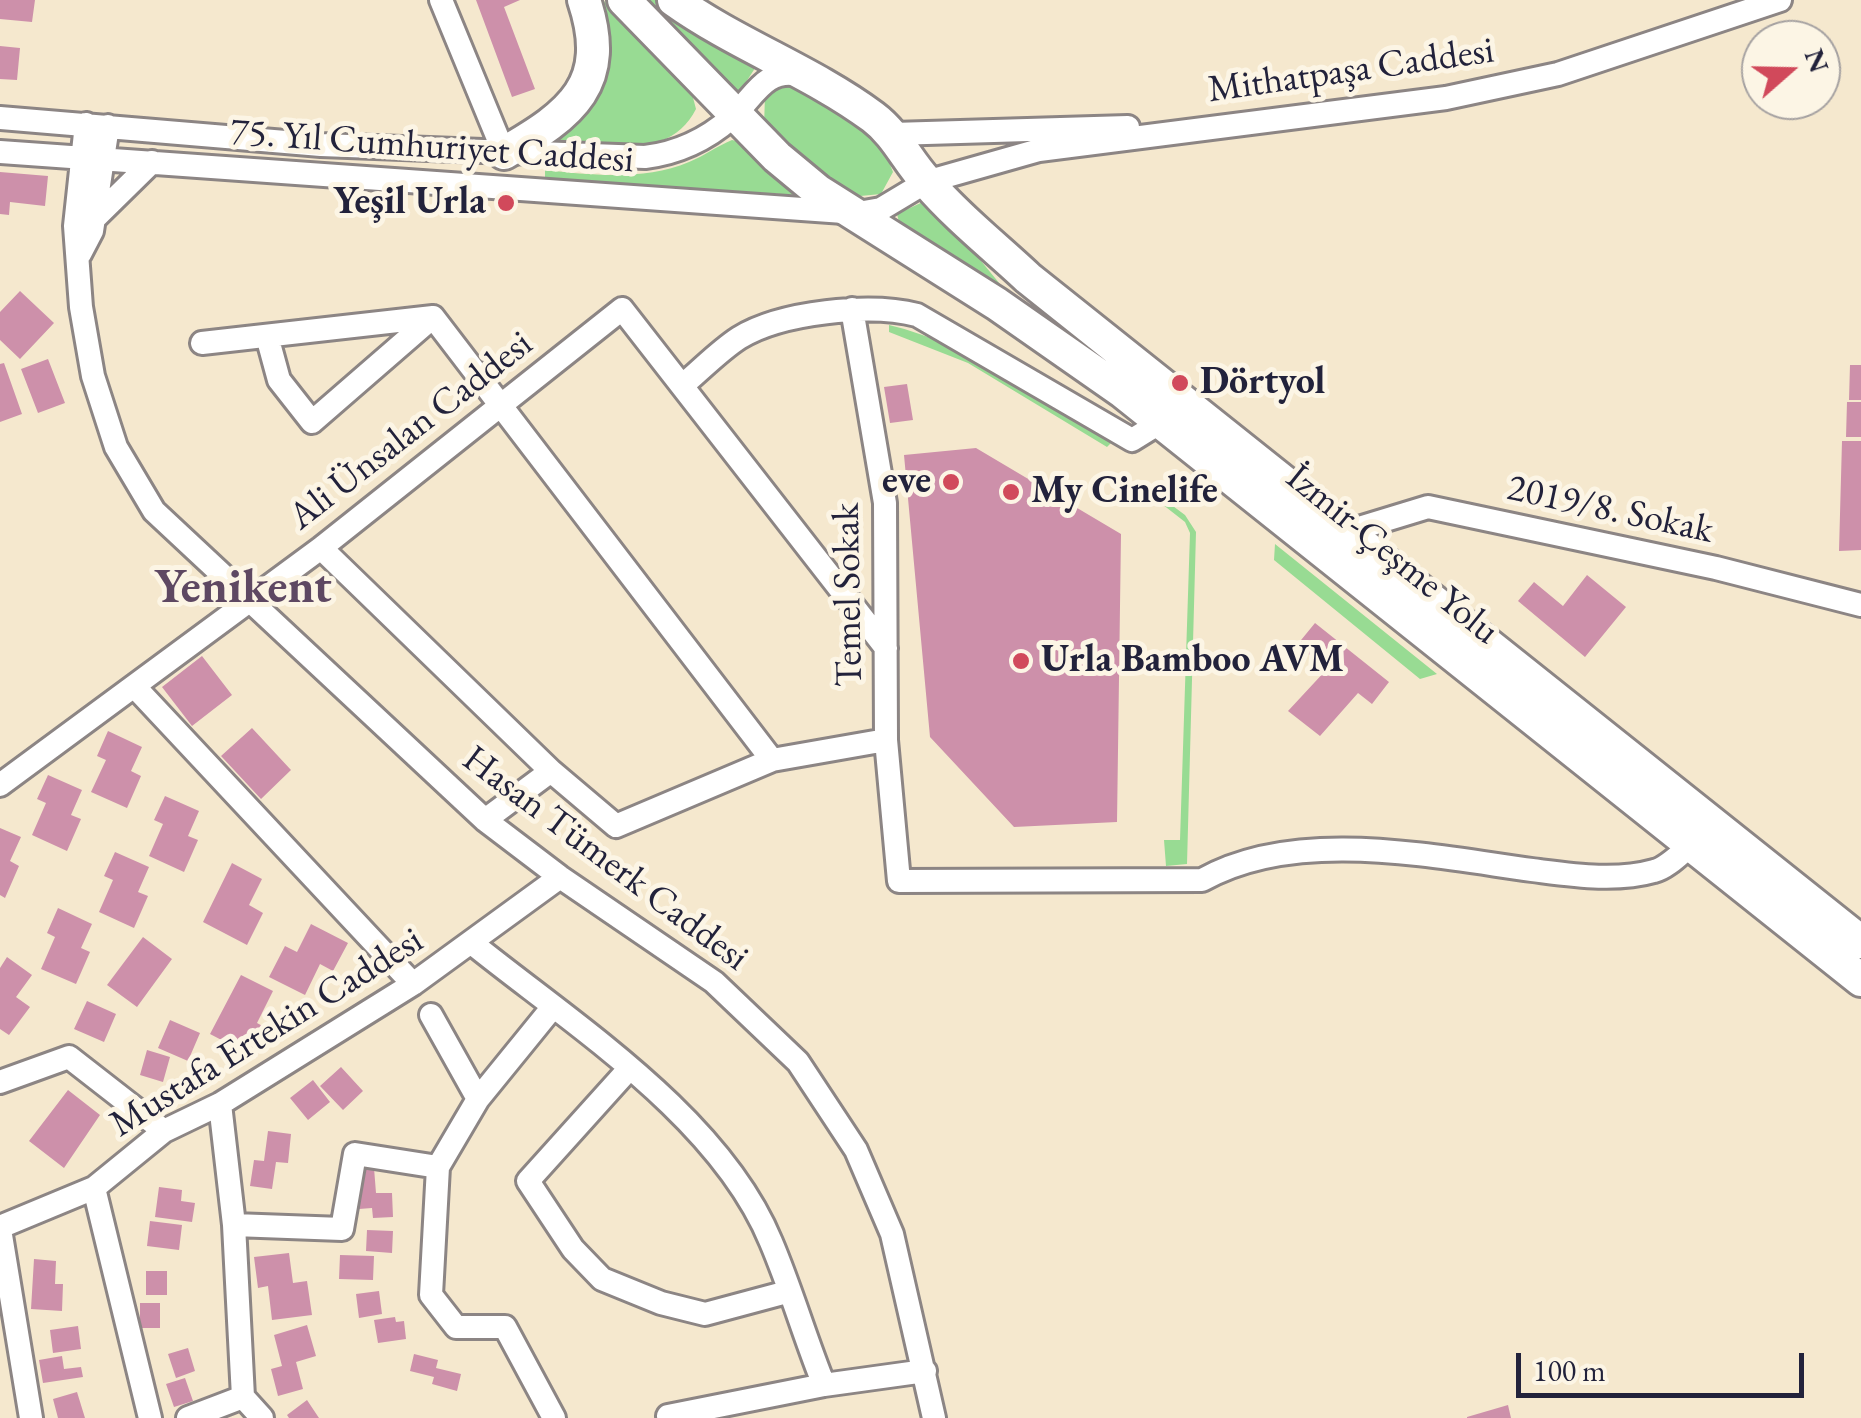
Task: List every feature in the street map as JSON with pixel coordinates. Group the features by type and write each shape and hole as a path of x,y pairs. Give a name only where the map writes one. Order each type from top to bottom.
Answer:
{"highway":[{"path":"504,153 545,130 592,77 594,36 584,0"},
{"path":"624,0 735,114"},
{"path":"674,0 702,20 813,78 893,134"},
{"name":"İzmir-Çeşme Yolu","path":"735,114 818,190 997,304 1161,422 1861,980"},
{"name":"İzmir-Çeşme Yolu","path":"893,134 926,182 1028,278 1861,942"}],"street":[{"path":"441,0 504,153"},
{"name":"Mithatpaşa Caddesi","path":"858,213 882,209 926,182 1040,150 1446,98 1558,74 1780,0"},
{"name":"75. Yıl Cumhuriyet Caddesi","path":"0,118 320,145 598,158 673,154 735,114 759,84 788,72 813,78"},
{"path":"80,254 93,221 97,125"},
{"path":"893,134 1212,125"},
{"name":"75. Yıl Cumhuriyet Caddesi","path":"0,152 858,213"},
{"name":"Hasan Tümerk Caddesi","path":"93,159 75,226 81,308 93,376 116,447 154,512 485,820 560,877 714,982 798,1062 856,1150 892,1234 934,1418"},
{"path":"93,221 152,162"},
{"path":"969,222 962,193 973,169"},
{"name":"Ali Ünsalan Caddesi","path":"0,785 321,548 622,309 684,384"},
{"path":"886,648 684,384 746,334 852,309 893,309 917,315 1132,440 1161,422"},
{"name":"Temel Sokak","path":"852,309 884,503 886,740 899,881 1202,880 1230,864 1341,848 1434,855 1589,877 1658,871 1691,844"},
{"path":"433,318 772,760"},
{"path":"202,344 433,318"},
{"path":"267,336 279,380 312,422 433,318"},
{"name":"2019/8. Sokak","path":"1346,532 1428,508 1716,568 1861,606"},
{"path":"321,548 550,771 616,826 772,760 886,740"},
{"path":"134,686 413,984"},
{"path":"485,820 550,771"},
{"name":"Mustafa Ertekin Caddesi","path":"0,1228 94,1188 164,1131 220,1104 413,984 474,944 560,877"},
{"path":"474,944 686,1120 735,1179 771,1241 824,1385"},
{"path":"552,1008 478,1099 438,1167 432,1295 456,1328 506,1327 554,1418"},
{"path":"430,1015 478,1099"},
{"path":"0,1082 70,1057 164,1131"},
{"path":"628,1070 528,1181 544,1209 602,1279 661,1302 705,1314 787,1292"},
{"path":"220,1104 234,1225 243,1397 262,1418"},
{"path":"234,1225 342,1230 354,1154 438,1167"},
{"path":"94,1188 150,1418"},
{"path":"0,1228 31,1418"},
{"path":"668,1416 824,1385 925,1371"},
{"path":"188,1418 243,1397"}],"green space":[{"path":"640,0 657,0 759,62 737,96"},
{"path":"604,1 691,90 696,109 684,126 649,145 605,149 541,145 608,49"},
{"path":"786,85 802,86 879,137 893,172 881,194 850,197 764,127 765,95"},
{"path":"732,140 740,142 795,195 545,178 545,170 599,175 654,172 689,162"},
{"path":"925,201 935,205 1009,295 899,222 897,214"},
{"path":"889,325 977,359 1111,443 1107,447 968,363 889,332"},
{"path":"1146,486 1185,515 1196,532 1187,864 1166,866 1164,840 1180,840 1190,533 1185,522 1144,490"},
{"path":"1275,544 1437,674 1420,679 1274,560"}],"building":[{"path":"0,0 35,0 32,22 0,19"},
{"path":"476,0 520,0 504,7 535,89 512,97"},
{"path":"0,46 20,48 17,80 0,79"},
{"path":"0,172 48,176 45,206 10,202 9,215 0,214"},
{"path":"20,291 54,323 20,359 0,340 0,312"},
{"path":"48,359 65,403 38,413 21,369"},
{"path":"4,363 22,414 0,422 0,364"},
{"path":"1850,365 1861,365 1861,400 1849,400"},
{"path":"907,384 913,420 890,423 884,387"},
{"path":"1847,402 1861,402 1861,437 1846,437"},
{"path":"1842,441 1861,441 1861,550 1839,551"},
{"name":"Urla Bamboo AVM","path":"976,448 1121,534 1117,822 1014,827 930,737 904,455"},
{"path":"1587,575 1626,607 1585,657 1518,601 1534,582 1563,606"},
{"path":"1315,623 1389,682 1372,704 1358,693 1320,736 1288,711 1327,669 1297,645"},
{"path":"202,656 232,695 192,726 162,687"},
{"path":"252,728 291,770 261,799 221,756"},
{"path":"108,731 142,747 131,771 141,776 127,808 91,792 106,760 97,756"},
{"path":"48,775 82,790 71,815 81,819 67,851 32,835 46,803 37,799"},
{"path":"165,796 199,811 188,836 198,840 184,872 149,856 163,824 154,820"},
{"path":"0,828 21,837 10,861 19,866 5,898 0,895"},
{"path":"115,852 149,867 138,892 148,896 134,928 99,912 113,880 104,876"},
{"path":"232,863 262,879 249,905 263,913 247,945 203,922"},
{"path":"58,908 92,924 81,948 90,952 76,984 41,969 55,937 47,933"},
{"path":"311,924 348,943 333,971 320,964 305,995 269,977 285,946 297,952"},
{"path":"143,937 172,959 137,1007 107,985"},
{"path":"7,957 32,975 16,997 30,1007 9,1035 0,1029 0,968"},
{"path":"241,975 273,991 257,1023 270,1030 256,1058 210,1034"},
{"path":"87,1001 116,1014 104,1042 74,1029"},
{"path":"170,1020 200,1033 188,1061 158,1048"},
{"path":"147,1050 170,1057 163,1082 140,1075"},
{"path":"341,1067 363,1091 343,1110 320,1086"},
{"path":"313,1080 330,1102 308,1120 290,1098"},
{"path":"68,1090 100,1115 64,1168 29,1141"},
{"path":"268,1131 291,1134 288,1163 276,1162 272,1189 250,1186 254,1160 264,1161"},
{"path":"374,1168 376,1193 392,1193 393,1217 373,1218 372,1208 359,1209 356,1169"},
{"path":"159,1187 182,1190 181,1201 195,1203 192,1222 155,1217"},
{"path":"150,1221 182,1225 179,1250 147,1246"},
{"path":"367,1230 393,1231 392,1253 366,1251"},
{"path":"289,1253 293,1283 307,1281 312,1315 272,1320 268,1286 258,1288 254,1257"},
{"path":"340,1255 374,1256 373,1280 339,1279"},
{"path":"34,1259 56,1261 55,1284 63,1284 62,1311 31,1309"},
{"path":"146,1271 167,1271 167,1295 146,1295"},
{"path":"379,1291 382,1314 359,1318 356,1294"},
{"path":"140,1303 160,1303 160,1328 140,1328"},
{"path":"395,1317 396,1322 404,1321 406,1339 378,1343 374,1320"},
{"path":"307,1325 316,1356 296,1362 303,1389 278,1396 271,1369 282,1366 274,1335"},
{"path":"78,1326 81,1349 53,1353 50,1330"},
{"path":"188,1348 195,1371 176,1378 168,1354"},
{"path":"414,1354 438,1360 436,1368 461,1374 457,1391 432,1384 434,1377 410,1371"},
{"path":"62,1356 64,1369 81,1367 83,1377 43,1383 39,1360"},
{"path":"185,1378 193,1401 174,1407 166,1384"},
{"path":"77,1392 85,1418 58,1418 53,1399"},
{"path":"307,1400 319,1418 289,1418 287,1415"},
{"path":"1508,1405 1511,1418 1467,1418 1467,1417"}],"place":[{"name":"Yeşil Urla","path":"506,203"},
{"name":"Dörtyol","path":"1180,383"},
{"name":"eve","path":"951,482"},
{"name":"My Cinelife","path":"1011,492"},
{"name":"Urla Bamboo AVM","path":"1021,661"}],"district":[{"name":"Yenikent","path":"243,589"}]}
